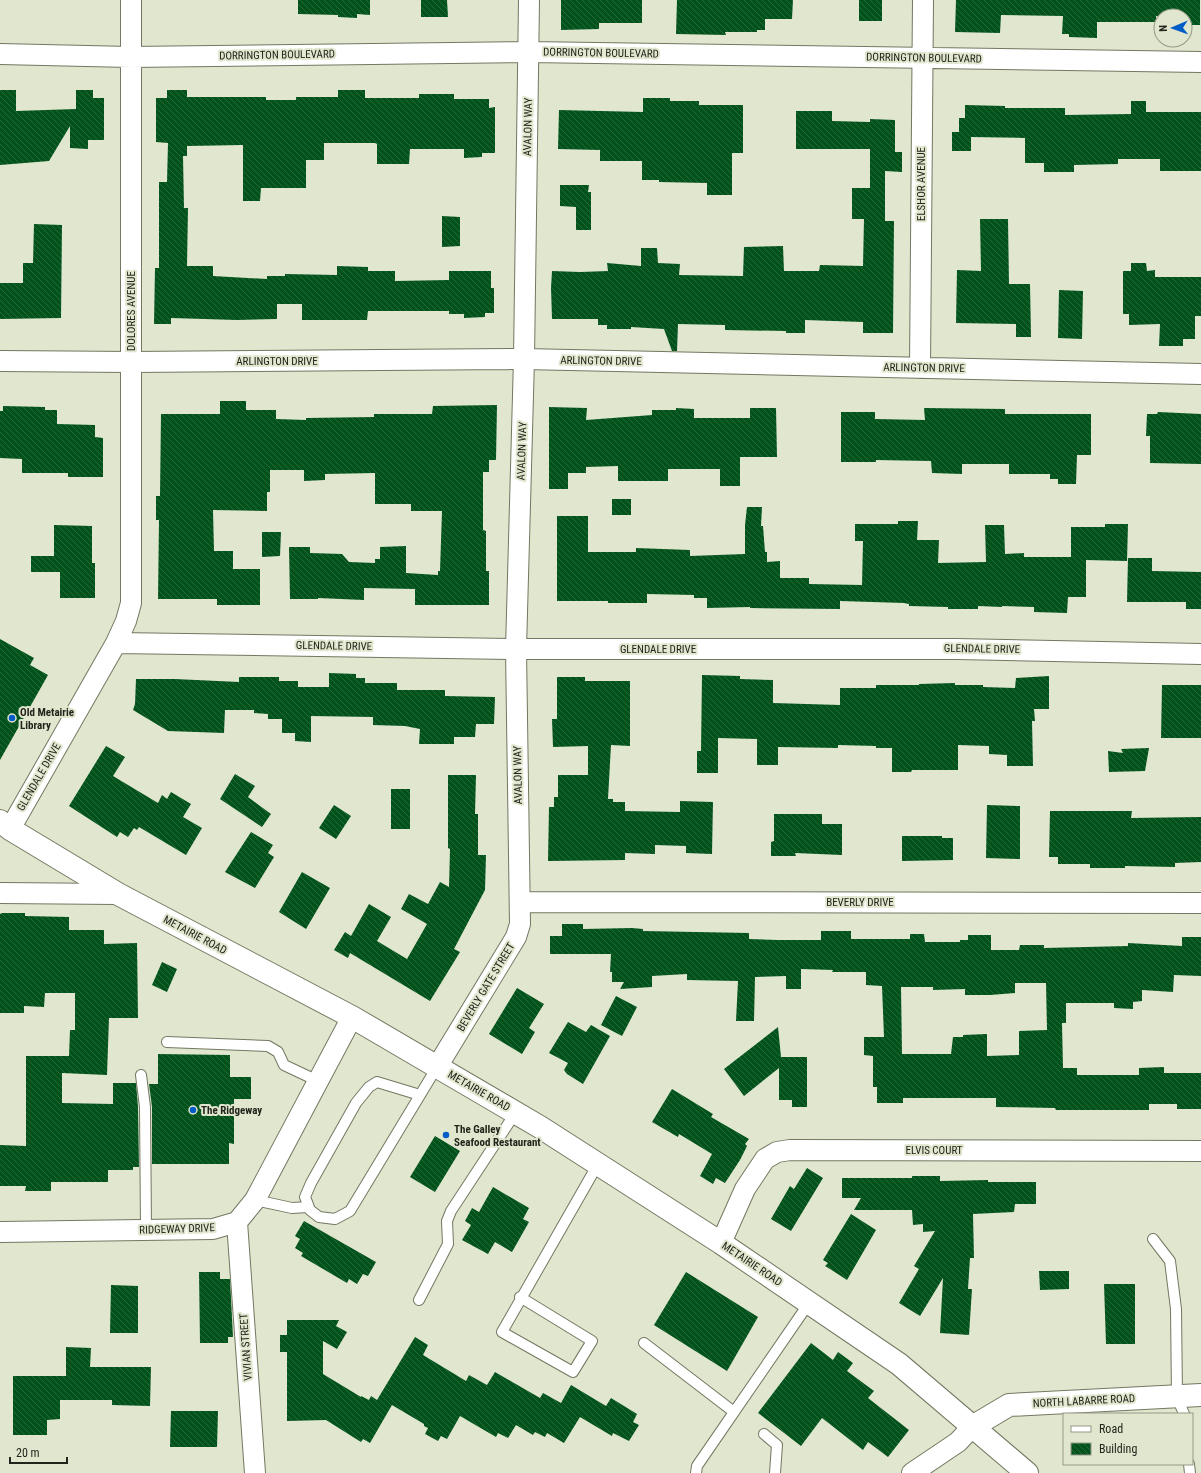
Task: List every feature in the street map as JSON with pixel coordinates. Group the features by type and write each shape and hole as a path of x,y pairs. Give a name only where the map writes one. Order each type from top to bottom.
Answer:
{"main road":[{"name":"METAIRIE ROAD","path":"5,825 118,894 352,1017 516,1112 721,1243 899,1364 1027,1473"},
{"name":"NORTH LABARRE ROAD","path":"972,1427 1009,1405 1180,1405 1201,1395"}],"street":[{"name":"DOLORES AVENUE","path":"126,621 131,603 131,0"},
{"name":"AVALON WAY","path":"520,902 516,649 524,359 529,0"},
{"name":"ELSHOR AVENUE","path":"920,368 923,0"},
{"name":"DORRINGTON BOULEVARD","path":"0,54 130,56 529,52 1201,62"},
{"name":"ARLINGTON DRIVE","path":"0,361 132,362 524,359 1201,374"},
{"name":"GLENDALE DRIVE","path":"5,825 116,643 126,621"},
{"name":"GLENDALE DRIVE","path":"116,643 516,649 956,649 1201,654"},
{"path":"0,893 118,894"},
{"name":"BEVERLY DRIVE","path":"520,902 1201,903"},
{"name":"BEVERLY GATE STREET","path":"437,1067 516,937 520,924 520,902"},
{"path":"237,1222 255,1200 352,1017"},
{"name":"ELVIS COURT","path":"721,1243 745,1189 765,1159 777,1152 790,1150 1201,1151"},
{"name":"RIDGEWAY DRIVE","path":"0,1232 212,1229 237,1222"},
{"name":"VIVIAN STREET","path":"237,1222 255,1473"},
{"path":"912,1473 958,1442 972,1427"}],"lane":[{"path":"167,1042 268,1046 278,1052 284,1065 318,1081"},
{"path":"420,1095 377,1082 369,1087 356,1103 311,1183 305,1197 310,1210 320,1217 335,1219 350,1211 437,1067"},
{"path":"141,1076 145,1107 146,1230"},
{"path":"419,1300 448,1244 447,1222 451,1211 516,1112"},
{"path":"520,1297 592,1341 573,1372 502,1332 520,1297 598,1164"},
{"path":"255,1200 292,1208 308,1207"},
{"path":"1153,1239 1170,1261 1176,1309 1180,1405"},
{"path":"696,1473 697,1466 809,1303"},
{"path":"644,1343 734,1412"},
{"path":"764,1434 777,1445 775,1473"}],"building":[{"path":"298,0 370,0 370,15 357,14 357,18 338,17 338,15 298,14"},
{"path":"421,0 447,0 448,17 421,17"},
{"path":"561,0 642,0 642,23 599,23 599,29 561,30"},
{"path":"677,0 793,0 792,19 765,19 765,30 757,30 757,32 725,32 726,35 676,34"},
{"path":"859,0 882,0 882,21 859,21"},
{"path":"956,0 1200,0 1200,25 1193,25 1193,8 1153,8 1153,22 1097,22 1097,38 1069,37 1069,34 1062,34 1063,16 1001,15 1000,33 955,32"},
{"path":"0,90 16,90 16,111 76,109 76,90 93,90 93,98 104,98 104,140 88,140 88,149 70,148 70,126 49,161 0,165"},
{"path":"167,90 187,90 187,97 266,97 266,100 296,100 296,97 338,97 338,90 365,90 365,98 419,98 419,94 454,94 454,99 489,99 489,108 495,107 495,153 482,153 482,157 464,158 464,149 410,149 409,164 377,164 377,144 375,143 324,143 324,160 306,160 306,188 261,188 260,201 243,201 243,145 187,146 187,156 183,156 184,208 188,208 187,266 213,266 213,276 267,279 267,276 285,276 285,274 337,275 337,266 368,267 368,271 395,271 395,281 449,280 449,271 491,271 491,288 494,288 494,313 485,313 485,317 464,318 464,314 449,314 449,311 368,311 367,320 302,320 302,304 277,304 277,319 237,320 171,318 171,324 154,324 155,268 159,268 159,182 167,182 168,143 156,142 156,98 167,98"},
{"path":"643,98 670,98 670,101 699,101 699,105 743,105 743,153 732,153 732,195 707,195 707,183 659,182 659,180 642,180 642,161 600,161 600,150 558,149 559,110 643,112"},
{"path":"1131,101 1146,101 1146,112 1201,112 1201,171 1160,171 1160,159 1118,159 1118,164 1074,165 1074,172 1044,172 1044,163 1025,163 1025,138 971,137 971,151 952,151 952,132 959,132 959,118 965,118 965,105 1005,106 1005,108 1065,108 1065,115 1131,114"},
{"path":"796,111 832,111 832,121 870,122 870,119 895,120 895,152 902,152 902,172 885,171 885,221 894,221 893,333 863,333 863,322 805,320 805,333 786,333 786,331 725,330 725,325 678,324 677,351 672,351 664,329 631,327 631,329 607,329 607,325 598,325 598,319 552,319 552,271 608,271 607,263 641,266 641,248 657,248 658,263 680,264 679,275 743,276 744,247 783,246 784,271 819,271 820,265 863,266 864,219 852,219 852,188 870,188 870,149 796,149"},
{"path":"560,185 589,185 588,192 591,192 591,230 576,230 576,207 560,206"},
{"path":"442,216 460,217 460,246 442,247"},
{"path":"980,219 1008,219 1009,284 1030,284 1031,337 1016,337 1016,324 956,323 957,270 981,271"},
{"path":"34,224 62,225 61,318 0,319 0,283 23,283 23,263 33,263"},
{"path":"1131,263 1146,263 1147,271 1155,270 1155,277 1201,277 1201,316 1195,316 1195,339 1183,339 1183,346 1159,346 1160,324 1129,325 1129,314 1123,314 1123,271 1131,271"},
{"path":"1059,290 1083,291 1082,339 1058,338"},
{"path":"220,401 246,401 246,410 276,410 276,419 306,420 306,418 374,417 374,414 432,414 433,406 497,405 496,460 489,460 489,472 483,472 483,530 486,531 486,571 489,571 489,605 415,605 415,589 364,588 364,600 318,598 290,599 289,547 310,547 310,553 342,554 349,562 375,563 375,559 380,559 380,547 406,546 406,573 438,575 438,571 440,571 442,511 411,511 411,504 375,504 375,473 325,474 325,480 304,481 304,470 270,470 270,492 267,492 267,511 213,510 214,551 233,551 233,569 260,569 260,605 217,605 217,599 158,599 159,520 156,520 156,496 160,496 161,414 220,414"},
{"path":"3,406 45,407 45,410 57,410 57,424 95,425 95,437 103,438 103,477 68,477 68,473 22,473 22,459 0,458 0,411 3,411"},
{"path":"549,407 587,408 586,420 652,415 652,410 676,410 676,408 694,409 694,418 750,418 750,408 776,408 777,457 740,457 740,486 720,486 720,469 668,469 668,481 618,481 618,466 586,467 586,473 568,473 568,489 549,489"},
{"path":"924,408 1005,409 1005,414 1091,414 1091,455 1077,455 1076,484 1058,484 1058,479 1050,479 1050,474 1009,474 1009,464 962,464 962,474 932,473 931,461 876,460 876,462 841,462 841,412 875,412 875,419 925,420"},
{"path":"1158,412 1201,414 1201,464 1150,463 1150,436 1146,436 1147,414 1157,414"},
{"path":"612,499 631,499 631,515 612,515"},
{"path":"747,507 762,507 761,526 763,526 767,562 780,561 780,578 809,578 809,584 862,585 863,541 855,541 855,524 898,524 898,521 918,521 917,540 939,540 938,563 986,562 985,525 1004,525 1005,554 1024,553 1024,557 1071,557 1071,527 1105,527 1105,524 1128,524 1127,561 1086,560 1086,597 1068,597 1067,613 1034,612 1034,607 978,606 978,609 948,609 948,607 909,606 909,604 904,603 840,601 840,609 750,607 707,608 707,598 694,598 694,595 647,594 647,603 557,601 557,516 588,516 588,552 636,552 636,548 690,550 690,556 745,554 745,525"},
{"path":"54,525 92,526 92,563 95,563 95,598 60,598 60,572 31,572 31,556 54,556"},
{"path":"262,532 281,532 280,556 262,557"},
{"path":"1128,558 1152,558 1152,571 1201,572 1201,609 1186,609 1186,602 1127,602"},
{"name":"Old Metairie Library","path":"0,639 34,658 30,665 48,675 0,760"},
{"path":"329,673 356,674 356,678 365,678 365,683 397,683 397,690 445,690 445,696 495,697 494,724 476,724 475,737 454,737 454,744 419,744 420,729 405,726 373,725 373,717 311,716 311,742 295,741 295,733 282,733 282,719 268,719 268,714 254,713 254,710 225,710 224,733 168,731 133,710 135,704 136,679 239,682 239,677 279,677 279,681 298,681 298,687 329,687"},
{"path":"702,675 740,676 740,679 773,680 773,703 840,705 840,688 876,688 876,685 955,683 955,685 983,685 983,687 1015,688 1016,678 1049,676 1049,709 1034,709 1035,721 1032,721 1033,766 1007,766 1007,755 989,754 989,746 958,745 958,770 912,770 911,772 892,772 892,748 838,745 838,748 778,747 778,765 757,765 757,739 718,738 718,773 697,773 697,751 701,751"},
{"path":"557,677 585,677 585,681 630,681 630,746 611,745 608,799 613,799 613,802 625,802 625,811 680,812 680,801 713,802 712,854 686,853 686,846 655,845 655,854 625,853 625,860 548,861 549,807 554,807 554,797 558,797 558,775 588,775 588,746 553,747 552,719 557,719"},
{"path":"1162,685 1201,685 1201,738 1161,738"},
{"path":"106,746 125,757 113,776 158,803 162,795 167,799 171,792 191,804 183,817 202,828 186,855 139,827 137,830 134,828 128,837 120,832 117,837 69,806"},
{"path":"1149,748 1145,771 1109,772 1108,751 1123,753 1121,749"},
{"path":"235,774 255,786 248,797 271,814 262,827 220,799"},
{"path":"448,775 476,775 475,814 478,814 478,855 486,855 485,890 454,949 460,952 430,1001 350,953 348,958 334,950 345,932 351,936 369,904 391,917 377,941 407,959 427,924 401,909 409,894 428,904 440,882 449,887 450,849 448,848"},
{"path":"391,789 410,789 410,829 391,829"},
{"path":"334,805 351,816 336,839 319,828"},
{"path":"987,805 1020,806 1020,859 986,858"},
{"path":"1050,811 1132,811 1131,818 1201,817 1201,862 1175,863 1175,867 1125,866 1125,868 1090,868 1090,864 1058,864 1058,857 1049,857"},
{"path":"774,814 822,814 822,824 842,824 842,855 795,853 796,856 771,856 771,842 774,841"},
{"path":"251,832 273,845 268,853 274,857 255,888 225,872"},
{"path":"902,836 942,836 942,838 953,838 953,860 902,861"},
{"path":"302,872 330,888 306,929 279,912"},
{"path":"25,913 25,916 69,917 69,930 104,930 104,944 137,943 138,1018 109,1018 107,1075 62,1073 62,1103 113,1104 113,1083 136,1083 139,1167 133,1167 133,1170 108,1170 108,1182 51,1182 51,1191 25,1191 26,1186 0,1186 0,1145 26,1146 26,1056 69,1056 70,1030 75,1030 75,993 45,993 44,1007 24,1006 24,1013 0,1013 0,914"},
{"path":"562,924 583,924 583,929 632,928 643,929 643,931 749,933 749,939 778,940 821,940 821,931 851,931 851,939 910,939 910,934 924,934 925,942 960,942 960,940 968,940 968,935 991,935 991,950 1019,950 1020,945 1044,945 1044,948 1128,946 1128,943 1182,946 1182,937 1201,937 1201,976 1174,975 1173,992 1142,990 1142,1001 1133,1002 1133,1009 1114,1008 1114,1003 1066,1003 1066,1023 1062,1023 1063,1068 1077,1068 1077,1075 1139,1075 1139,1068 1164,1067 1164,1073 1201,1073 1201,1109 1177,1109 1177,1104 1149,1104 1149,1110 1056,1110 1055,1108 996,1107 996,1098 903,1098 903,1103 877,1103 877,1087 873,1087 873,1056 864,1055 864,1037 884,1037 882,986 866,985 866,972 832,972 833,970 801,969 801,989 786,989 786,976 755,977 754,1021 736,1021 738,981 687,980 687,974 652,976 652,987 620,989 624,982 612,982 612,972 610,972 611,954 550,954 550,936 562,936","holes":["1015,983 1046,983 1047,1030 1019,1031 1019,1055 987,1056 987,1034 953,1037 951,1054 902,1054 901,987 933,987 933,990 965,989 965,995 990,995 1015,993"]},
{"path":"162,962 177,969 167,992 152,985"},
{"path":"517,988 544,1004 529,1028 535,1032 522,1054 489,1034"},
{"path":"616,996 637,1007 622,1036 601,1025"},
{"path":"568,1022 586,1032 591,1025 610,1036 583,1084 567,1074 564,1070 568,1063 549,1053"},
{"path":"778,1027 781,1057 807,1057 807,1107 792,1107 792,1100 779,1100 779,1068 744,1096 724,1069"},
{"name":"The Ridgeway","path":"158,1054 230,1055 230,1077 251,1077 251,1099 234,1099 234,1144 229,1143 229,1164 152,1164 152,1107 149,1084 158,1084"},
{"path":"672,1089 713,1114 711,1117 749,1139 745,1144 747,1146 740,1160 725,1183 716,1178 713,1184 700,1176 712,1154 679,1134 678,1137 652,1122"},
{"path":"435,1136 460,1151 435,1192 410,1177"},
{"path":"807,1168 823,1178 791,1231 771,1219 790,1186 794,1189"},
{"path":"912,1176 940,1176 940,1181 988,1180 988,1182 1036,1182 1036,1204 1015,1204 1014,1212 973,1214 974,1258 970,1258 968,1289 972,1289 969,1335 940,1333 943,1278 920,1316 899,1303 919,1269 914,1266 935,1231 923,1232 923,1224 913,1225 912,1210 854,1210 861,1198 842,1198 842,1178 912,1178"},
{"path":"493,1187 529,1208 523,1219 529,1222 512,1252 495,1242 488,1254 462,1240 471,1225 465,1221 472,1208 479,1212"},
{"path":"851,1214 876,1230 847,1280 825,1266 828,1263 823,1260"},
{"path":"304,1221 376,1262 368,1276 363,1274 357,1284 349,1279 347,1283 301,1256 303,1253 295,1248 300,1239 295,1236"},
{"path":"1039,1271 1069,1271 1069,1289 1040,1290"},
{"path":"199,1272 220,1272 220,1279 230,1279 233,1337 228,1337 228,1343 200,1343"},
{"path":"686,1272 758,1317 727,1371 654,1325"},
{"path":"1104,1284 1135,1284 1135,1344 1106,1344"},
{"path":"111,1285 138,1286 138,1333 110,1333"},
{"path":"287,1320 339,1320 336,1326 347,1332 337,1349 323,1341 323,1374 361,1397 369,1400 371,1396 377,1400 415,1337 428,1345 423,1355 466,1381 469,1375 487,1385 495,1372 540,1398 543,1393 561,1403 571,1385 606,1406 611,1398 637,1414 633,1422 639,1425 629,1441 613,1433 612,1436 580,1417 564,1443 547,1433 545,1437 535,1432 533,1435 516,1425 508,1438 498,1433 496,1437 460,1416 447,1439 441,1436 438,1441 425,1434 428,1428 424,1426 424,1424 392,1405 370,1443 363,1439 361,1442 326,1420 287,1421 287,1352 280,1352 280,1335 287,1335"},
{"path":"811,1343 833,1360 838,1352 853,1363 847,1371 874,1391 868,1398 909,1430 888,1457 868,1442 863,1450 822,1418 801,1446 758,1413"},
{"path":"66,1347 91,1348 90,1367 151,1367 150,1406 112,1405 112,1400 60,1400 60,1419 47,1420 47,1435 13,1435 13,1376 66,1376"},
{"path":"171,1411 218,1411 217,1447 170,1447"}],"place":[{"name":"Old Metairie Library","path":"12,718"},
{"name":"The Ridgeway","path":"193,1110"},
{"name":"The Galley Seafood Restaurant","path":"446,1135"}]}
